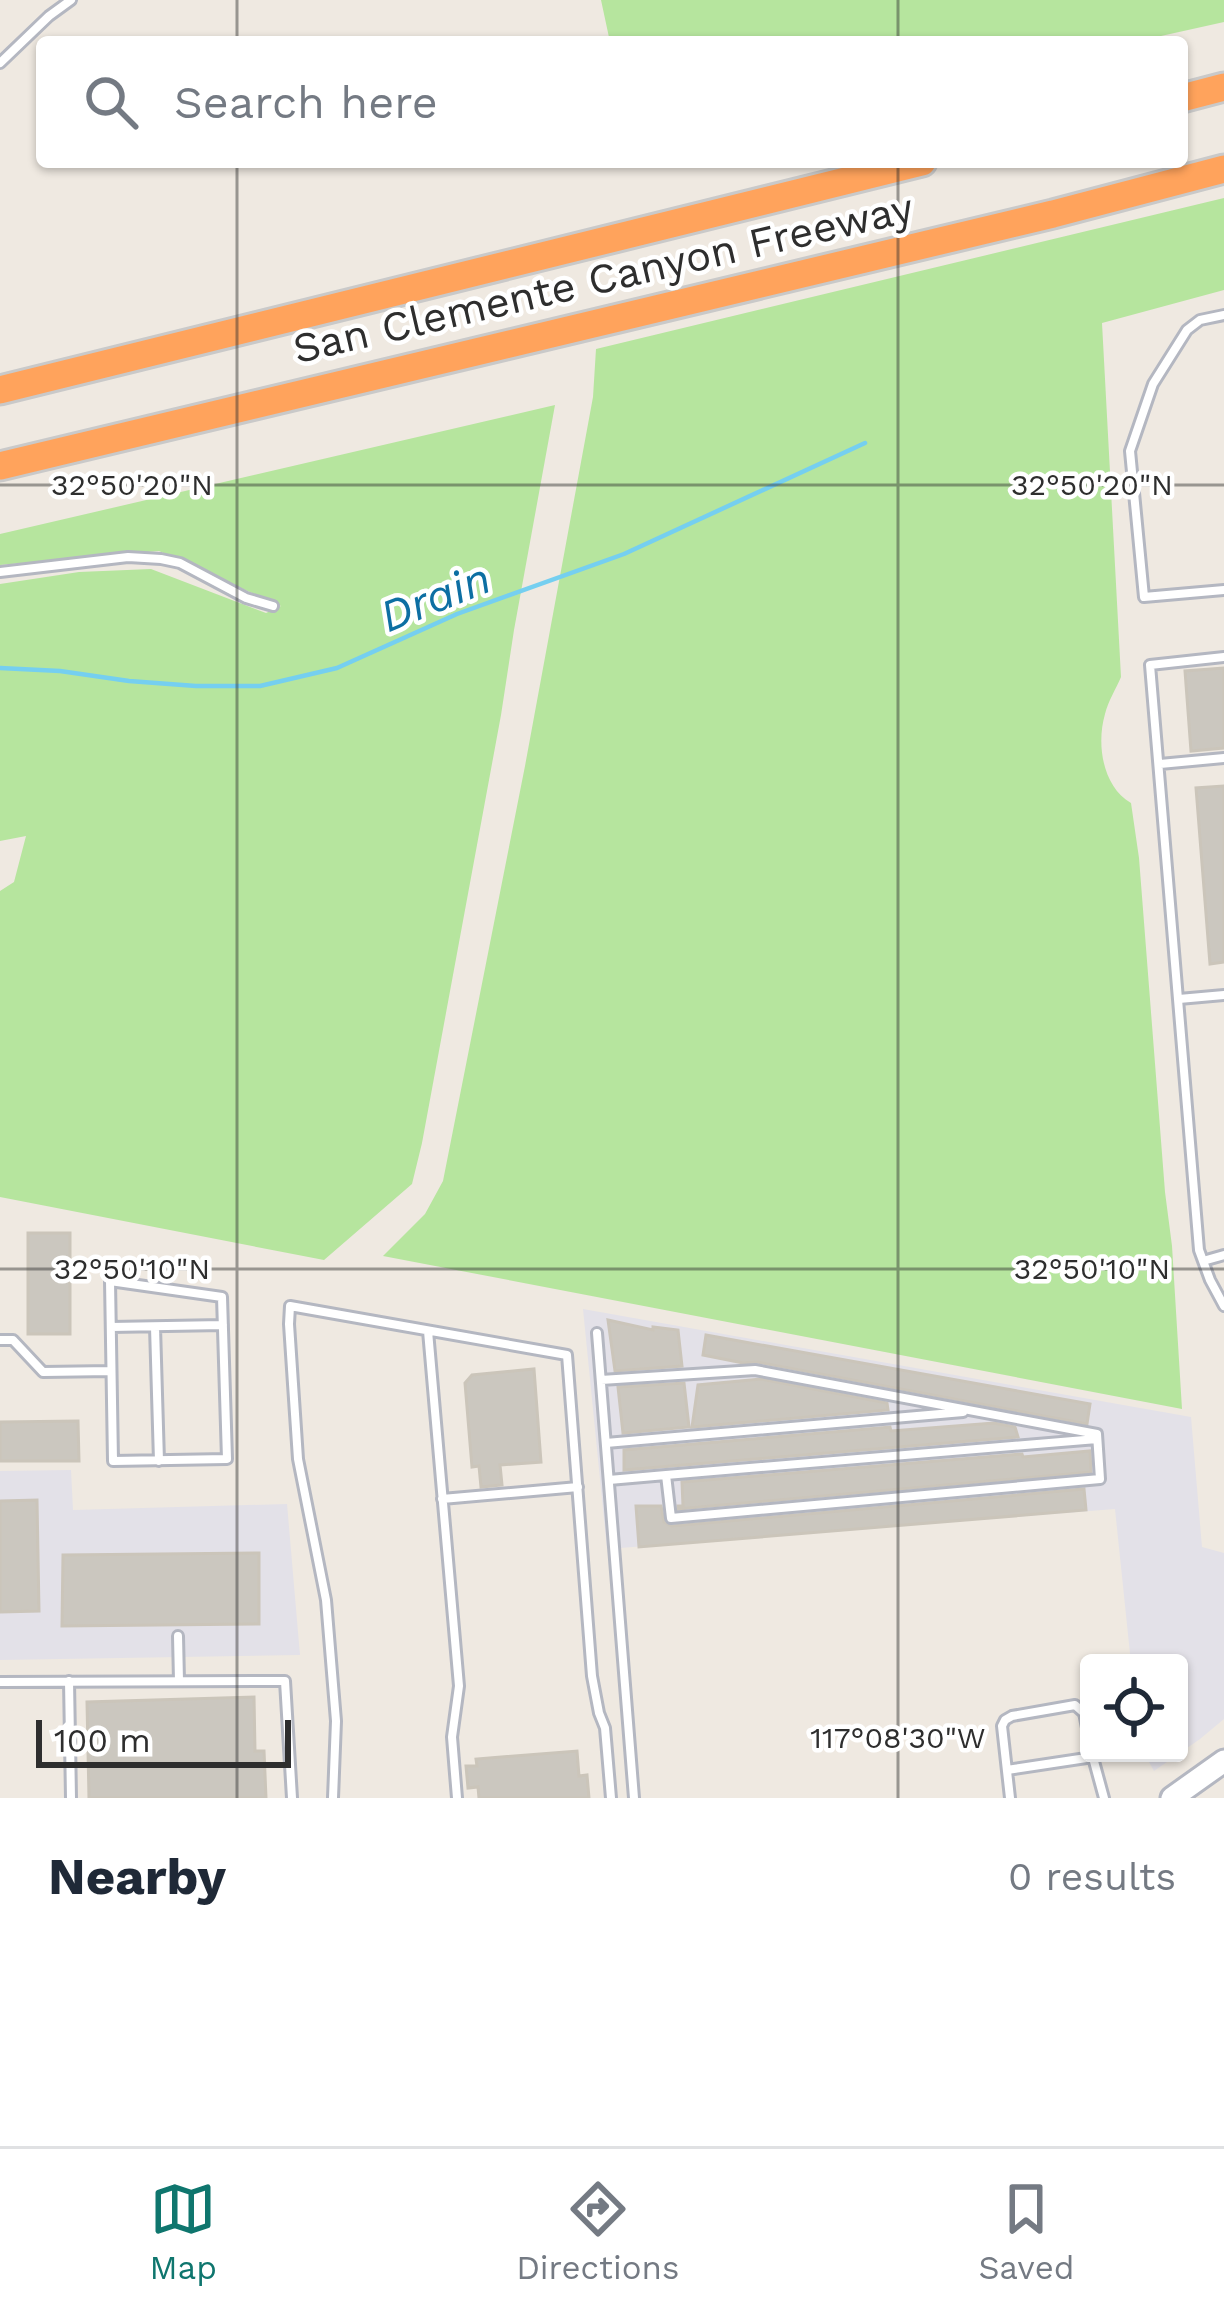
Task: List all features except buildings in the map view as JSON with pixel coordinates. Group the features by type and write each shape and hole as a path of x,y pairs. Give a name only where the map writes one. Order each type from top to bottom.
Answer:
{"highway":[{"path":"1188,96 1224,87"},
{"name":"San Clemente Canyon Freeway","path":"0,390 898,168"},
{"name":"San Clemente Canyon Freeway","path":"0,466 1224,169"}],"street":[{"path":"1172,1798 1224,1761"}],"lane":[{"path":"0,63 71,0"},
{"path":"1224,315 1200,320 1187,330 1153,384 1130,451 1144,597 1224,590"},
{"path":"0,572 128,556 161,559 180,563 246,598 273,606"},
{"path":"1224,658 1150,665 1199,1250 1224,1306"},
{"path":"1159,764 1224,758"},
{"path":"1179,999 1224,995"},
{"path":"1203,1261 1224,1255"},
{"path":"110,1281 222,1297 223,1325 227,1460 112,1461 110,1281"},
{"path":"333,1798 336,1721 326,1600 298,1459 290,1306 567,1355 592,1676 605,1728 611,1798"},
{"path":"110,1328 223,1325"},
{"path":"155,1327 159,1461"},
{"path":"428,1330 459,1686 452,1737 458,1798"},
{"path":"597,1333 634,1798"},
{"path":"0,1340 14,1340 43,1372 111,1371"},
{"path":"601,1380 755,1370 1097,1434 1100,1480 671,1518 666,1475"},
{"path":"606,1442 973,1411"},
{"path":"609,1480 1097,1439"},
{"path":"442,1499 578,1487"},
{"path":"178,1636 179,1682"},
{"path":"0,1682 285,1681 292,1798"},
{"path":"69,1682 71,1798"},
{"path":"1010,1798 1002,1726 1006,1720 1075,1705 1080,1709"},
{"path":"1007,1770 1080,1757"},
{"path":"1094,1762 1104,1798"}],"shaded area":[{"path":"583,1309 1191,1417 1202,1547 1224,1553 1224,1719 1188,1747 1188,1654 1130,1654 1115,1509 607,1549"},
{"path":"71,1470 73,1510 287,1504 300,1655 0,1660 0,1471"}],"green space":[{"path":"601,0 1224,0 1224,22 1161,36 609,36"},
{"path":"1224,198 1224,290 1102,323 1121,677 1105,714 1101,739 1108,776 1131,803 1139,858 1182,1409 383,1256 425,1214 443,1181 593,397 596,349"},
{"path":"555,405 412,1184 324,1260 0,1197 0,891 14,882 26,836 0,841 0,584 79,572 151,569 266,613 281,606 159,551 0,565 0,534"}],"waterway":[{"name":"Drain","path":"0,668 196,686 260,686 337,668 457,614 624,554 865,443"}]}
